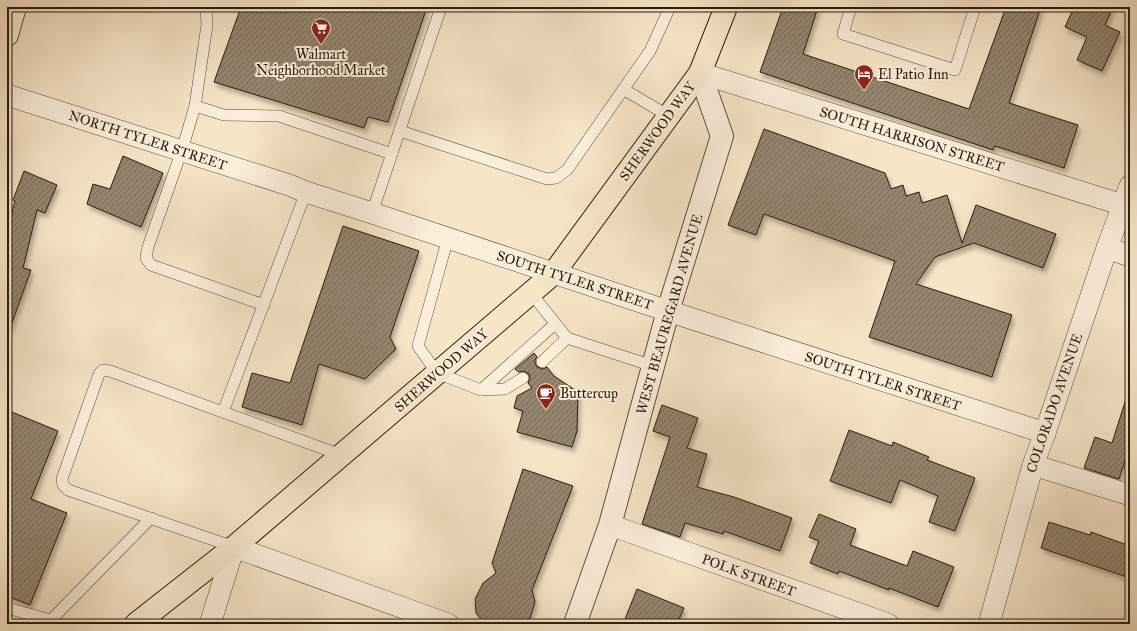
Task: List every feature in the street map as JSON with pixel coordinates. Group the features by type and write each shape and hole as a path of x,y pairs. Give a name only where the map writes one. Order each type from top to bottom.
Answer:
{"main road":[{"path":"700,73 726,7"},
{"name":"SHERWOOD WAY","path":"136,624 234,547 554,274 700,73"}],"street":[{"path":"7,35 15,7"},
{"name":"SOUTH HARRISON STREET","path":"700,73 1123,205"},
{"name":"WEST BEAUREGARD AVENUE","path":"575,624 610,525 668,311 722,136 700,73"},
{"name":"NORTH TYLER STREET","path":"7,95 298,188"},
{"name":"COLORADO AVENUE","path":"989,624 1032,465 1045,433 1107,248 1130,186"},
{"name":"SOUTH TYLER STREET","path":"298,188 554,274 1045,433"},
{"path":"1107,248 1130,256"},
{"path":"1032,465 1130,495"},
{"name":"POLK STREET","path":"610,525 888,624"},
{"path":"210,624 234,547 448,624"}],"lane":[{"path":"206,7 207,25 195,106 182,150 148,247 146,258 151,265 264,305"},
{"path":"372,213 441,7"},
{"path":"400,131 547,179 556,178 567,170 650,51 670,7"},
{"path":"851,7 842,34 955,70 975,7"},
{"path":"623,89 669,116"},
{"path":"195,106 224,115 279,116 392,154"},
{"path":"223,412 264,305 298,188"},
{"path":"448,238 418,346 437,373 481,390 505,389 523,378"},
{"path":"531,293 567,338 653,366"},
{"path":"481,390 555,324"},
{"path":"542,362 567,338"},
{"path":"234,547 68,490 63,485 62,480 99,374 104,370 110,371 341,455"},
{"path":"7,608 53,622 151,518"}],"building":[{"name":"Walmart Neighborhood Market","path":"241,7 427,7 388,122 368,117 364,128 214,82"},
{"name":"El Patio Inn","path":"783,7 818,7 803,54 969,109 1006,7 1041,7 1009,103 1078,125 1064,168 995,146 993,150 760,72"},
{"path":"1074,7 1113,7 1105,25 1120,32 1102,71 1077,60 1087,37 1065,27"},
{"path":"764,129 885,173 891,189 903,185 906,196 919,192 922,203 947,195 962,243 976,205 1056,234 1043,268 974,243 935,257 916,284 1012,315 992,377 869,337 895,261 764,214 756,235 728,225"},
{"path":"123,156 163,173 141,227 87,204 93,184 110,189"},
{"path":"24,171 57,185 45,213 37,210 23,268 31,270 9,331 7,331 7,233 15,201 13,200"},
{"path":"343,226 419,251 390,337 396,349 365,379 319,364 302,425 242,407 252,373 290,383"},
{"path":"534,353 537,357 535,363 537,367 543,369 547,367 554,376 578,392 577,431 572,447 517,432 523,411 514,408 517,396 532,388 528,383 530,378 529,374 523,371 519,372 515,369"},
{"path":"1126,399 1130,399 1130,446 1119,479 1084,468 1095,437 1112,443"},
{"path":"662,405 698,418 687,448 707,454 697,487 734,497 792,518 780,551 724,531 723,534 685,523 680,537 642,524 670,437 653,431"},
{"path":"7,410 58,431 31,499 67,513 30,605 7,596"},
{"path":"849,430 892,446 893,442 929,457 927,460 975,478 955,531 929,522 938,496 900,480 891,503 830,481"},
{"path":"523,469 573,486 532,590 535,602 530,618 523,624 485,624 476,613 475,599 483,583 496,573 492,563"},
{"path":"819,514 856,529 850,545 907,566 913,551 954,567 938,607 889,588 889,590 839,571 838,574 810,563 819,541 809,537"},
{"path":"1049,522 1090,535 1091,532 1130,546 1130,578 1041,548"},
{"path":"637,589 684,608 677,624 623,624"}],"place":[{"name":"Walmart Neighborhood Market","path":"321,45"},
{"name":"El Patio Inn","path":"864,91"},
{"name":"Buttercup","path":"546,410"}]}
